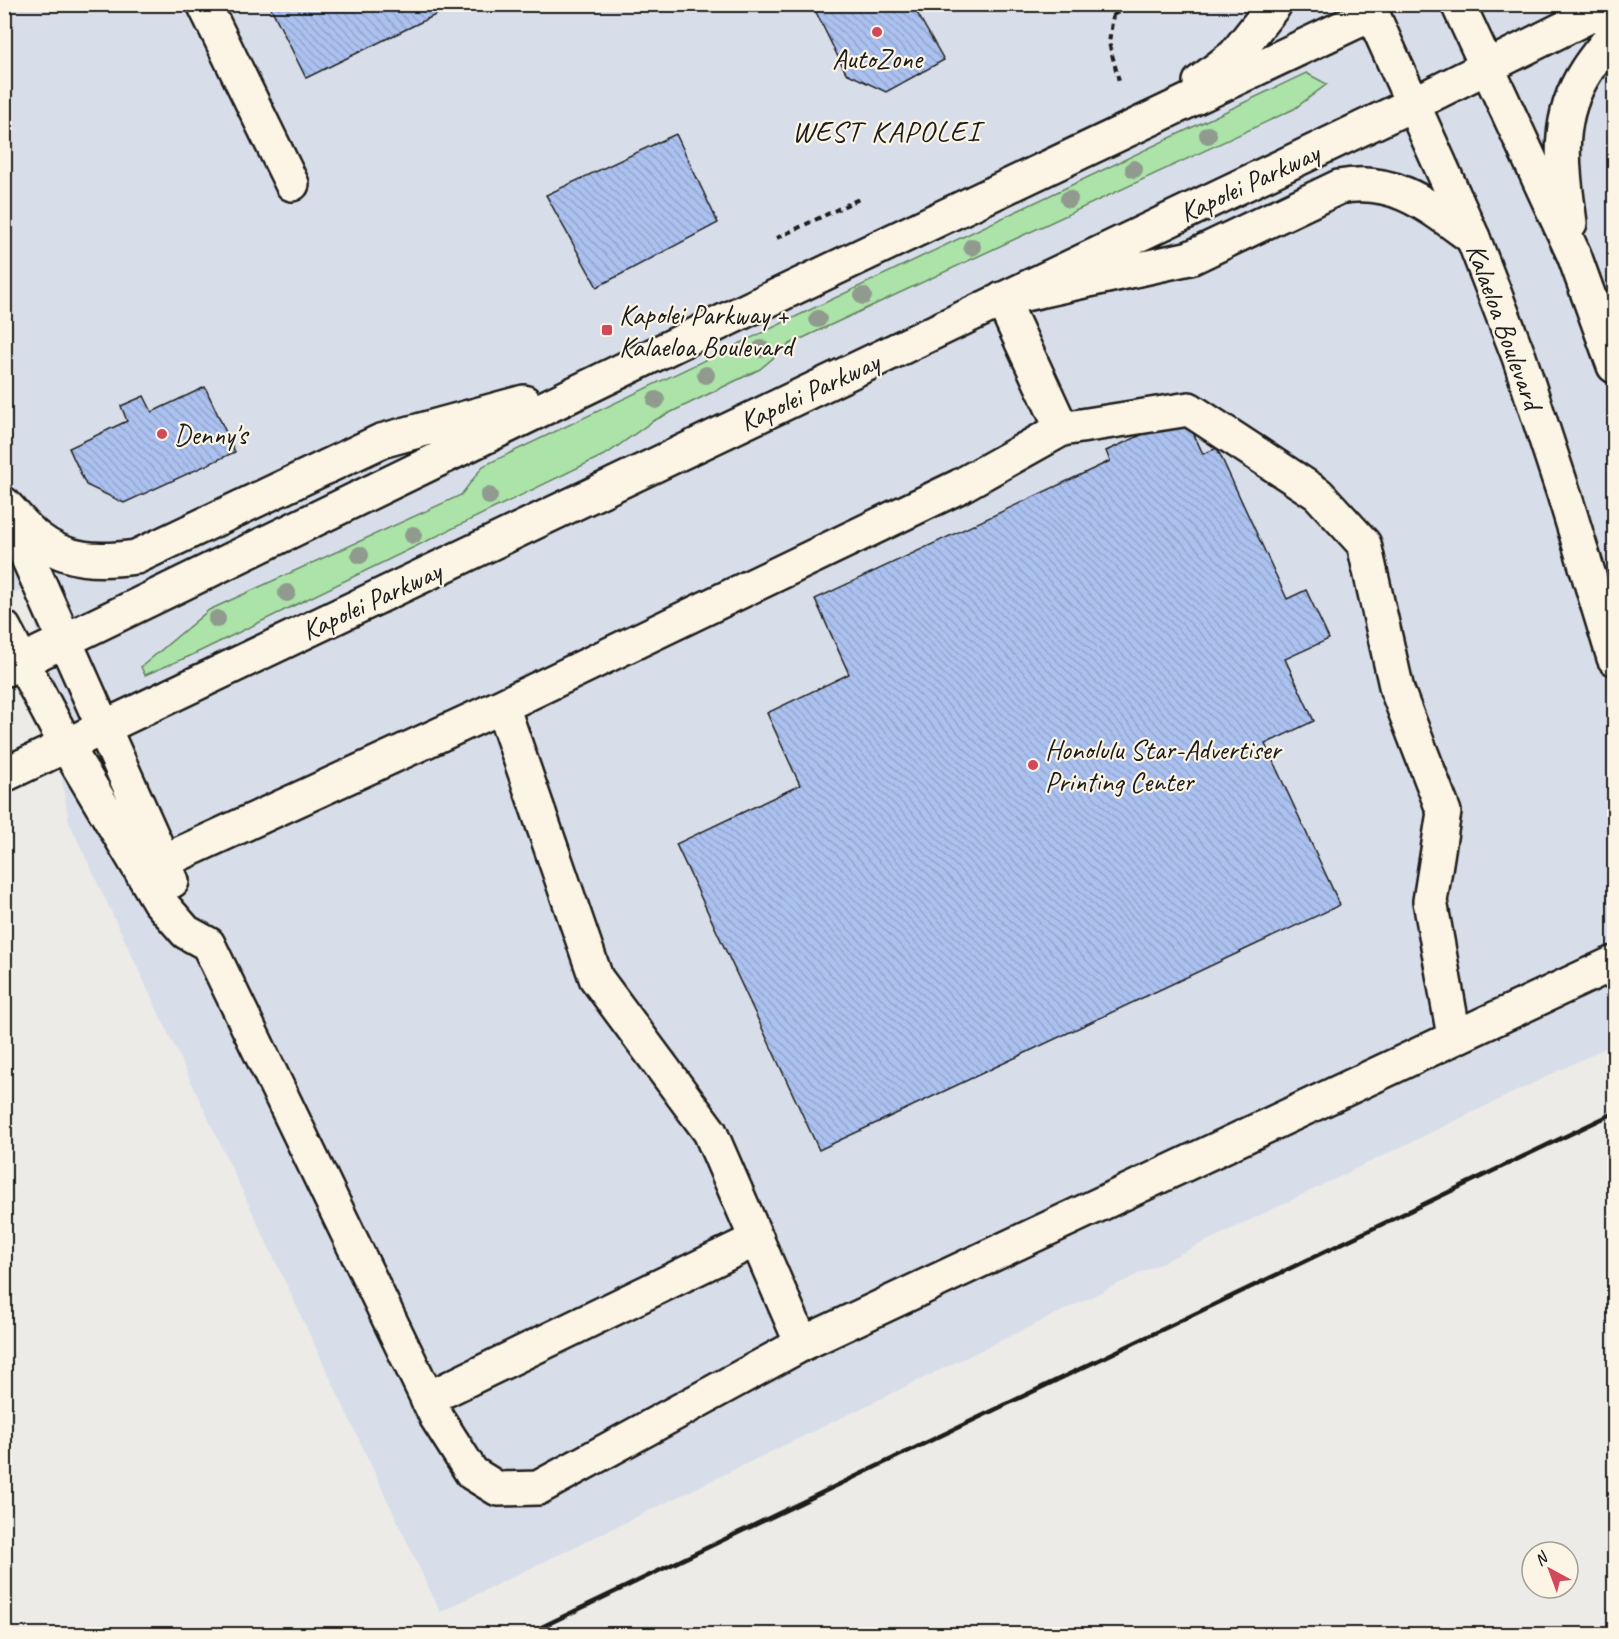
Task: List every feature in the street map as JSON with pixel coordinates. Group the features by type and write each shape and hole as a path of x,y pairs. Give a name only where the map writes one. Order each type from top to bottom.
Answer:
{"street":[{"path":"204,4 292,184"},
{"path":"1154,118 1234,55 1275,4"},
{"path":"1458,4 1574,255 1614,366"},
{"name":"Kapolei Parkway","path":"4,775 1488,69 1613,4"},
{"path":"13,666 604,380 1154,118 1378,8"},
{"name":"Kalaeloa Boulevard","path":"1378,8 1413,104 1473,238 1520,357 1614,658"},
{"path":"1574,255 1562,160 1564,123 1572,96 1586,71 1614,34"},
{"path":"1062,429 1002,299 1190,258 1339,187 1358,183 1388,187 1407,194 1430,206 1473,238"},
{"path":"4,504 36,538 63,553 104,561 136,557 381,441 604,380"},
{"path":"164,861 502,706 960,486 1062,429 1189,409 1318,494 1364,544 1397,690 1444,812 1430,901 1454,1036"},
{"path":"4,504 164,861 176,891 186,932"},
{"path":"4,628 13,666 66,746 159,901 186,932 208,944 436,1418 472,1473 498,1489 538,1488 802,1344 1454,1036 1614,963"},
{"path":"502,706 596,978 710,1132 802,1344"},
{"path":"427,1399 757,1239"}],"path":[{"path":"1108,4 1113,15 1109,43 1119,81"},
{"path":"1113,15 1135,4"},
{"path":"777,238 859,199"}],"shaded area":[{"path":"1253,4 1614,5 1614,1044 440,1612 69,822 29,586 5,597 5,5 1241,5 1235,14"}],"green space":[{"path":"1306,73 1327,84 1294,109 790,344 760,369 653,421 608,453 190,656 145,675 141,667 209,610 461,495 483,466"}],"building":[{"path":"269,4 458,4 306,78"},
{"name":"AutoZone","path":"812,4 912,4 944,60 886,92 846,73"},
{"path":"676,134 718,223 597,287 546,195"},
{"name":"Denny's","path":"205,387 235,452 124,503 86,485 69,448 127,421 121,406 144,396 152,412"},
{"name":"Honolulu Star-Advertiser Printing Center","path":"1185,415 1203,454 1217,448 1287,599 1306,590 1329,639 1285,659 1314,721 1265,744 1340,905 819,1150 676,844 800,785 767,713 849,674 815,599 1110,461 1106,451"}],"railway":[{"path":"527,1634 1614,1113"}],"place":[{"name":"AutoZone","path":"877,32"},
{"name":"Kapolei Parkway + Kalaeloa Boulevard","path":"607,330"},
{"name":"Denny's","path":"162,434"},
{"name":"Honolulu Star-Advertiser Printing Center","path":"1033,765"}],"district":[{"name":"WEST KAPOLEI","path":"886,131"}]}
